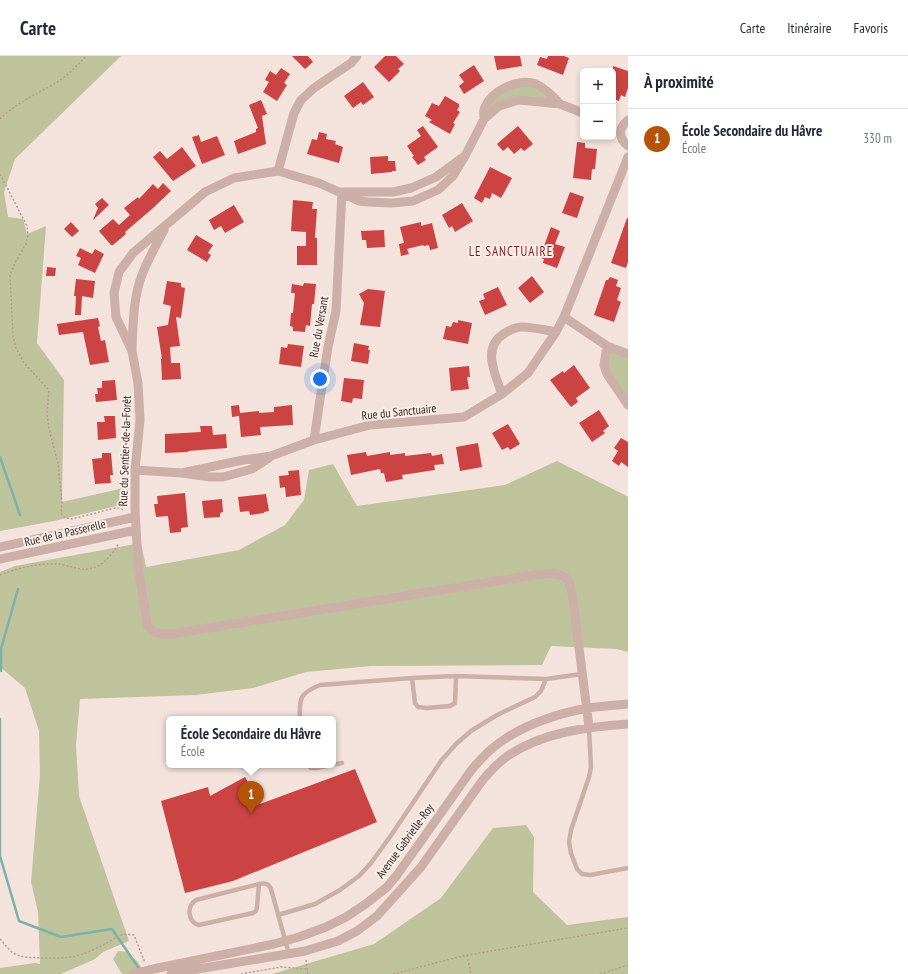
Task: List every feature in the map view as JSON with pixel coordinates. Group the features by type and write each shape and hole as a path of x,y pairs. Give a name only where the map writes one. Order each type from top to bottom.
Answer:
{"street":[{"path":"278,171 294,113 301,100 314,88 351,63 357,56"},
{"name":"Rue du Sentier-de-la-Forêt","path":"484,119 484,108 492,96 503,88 514,84 536,84 552,94 560,104"},
{"name":"Rue du Sentier-de-la-Forêt","path":"132,351 116,317 114,293 119,272 133,253 205,192 234,178 278,171 319,182 359,201 392,203 413,201 438,190 453,176 484,119 499,106 519,100 560,104 580,112"},
{"path":"628,120 624,124 617,126 623,142 628,146"},
{"name":"Rue du Sentier-de-la-Forêt","path":"342,192 392,192 411,188 436,177 465,156"},
{"name":"Rue du Sanctuaire","path":"135,470 182,473 243,460 271,456 314,440 370,425 464,417 502,394 528,373 564,318 628,158"},
{"name":"Rue du Versant","path":"314,440 328,347 336,311 342,192"},
{"name":"Rue du Sentier-de-la-Forêt","path":"166,225 146,264 134,305 132,351 138,383 140,420 131,515 136,530 138,566 148,626 154,632 173,634 534,575 555,574 566,579 570,584 582,674"},
{"path":"564,318 607,346 628,354"},
{"path":"502,394 492,368 492,348 500,336 521,327 556,332"},
{"path":"607,346 604,364 607,374 628,405"},
{"name":"Rue de la Passerelle","path":"0,547 131,515"},
{"name":"Rue de la Passerelle","path":"0,559 136,530"},
{"path":"582,674 588,727"},
{"name":"Avenue Gabrielle-Roy","path":"133,974 286,941 326,927 346,917 387,887 477,763 507,737 543,720 586,709 628,704"},
{"name":"Avenue Gabrielle-Roy","path":"171,974 305,951 338,941 357,931 377,916 421,867 482,781 502,760 534,742 557,735 588,727 628,724"}],"lane":[{"path":"300,716 299,707 302,697 308,690 320,685 456,676 546,679 582,674"},
{"path":"412,678 415,703 418,707 427,708 450,706 455,703 456,676"},
{"path":"278,914 315,904 340,890 359,876 371,863 392,834 441,761 456,744 471,731 497,715 535,696 541,691 546,679"},
{"path":"588,727 591,767 590,777 571,830 569,842 571,853 577,869 582,874 590,875 628,868"},
{"path":"336,764 342,763"},
{"path":"259,884 257,908 253,913 199,925 192,921 190,906 196,900 259,884 267,884 270,886 289,954"}],"path":[{"path":"0,119 6,112 29,97 57,82 74,69 86,56"},
{"path":"0,174 27,226 28,235 26,244 10,275 13,336 16,348 24,363 49,390 47,414 49,429 58,463 62,515 65,518 72,519 115,508 122,509 131,515"},
{"path":"0,575 22,568 58,564 82,569 90,569 96,567 107,559 121,540"},
{"path":"393,974 466,955 628,928"},
{"path":"0,939 10,950 22,957 51,958 67,957 87,952 113,938 126,934 134,935 147,968"},
{"path":"305,951 308,974"},
{"path":"466,955 471,974"},
{"path":"600,974 628,965"},
{"path":"241,974 282,967 307,969"}],"green space":[{"path":"0,56 121,56 15,159 4,192 8,217 23,219 27,234 46,226 37,343 64,380 62,502 124,488 125,504 54,521 0,531"},
{"path":"536,84 560,104 519,100 499,106 484,119 484,108 503,88"},
{"path":"607,346 628,354 628,405 607,374"},
{"path":"557,461 628,497 628,652 616,649 551,646 542,665 371,666 306,672 253,688 196,695 80,699 76,745 79,796 129,941 103,952 95,959 61,974 0,974 0,968 35,963 40,964 38,912 31,882 40,774 39,731 25,688 0,667 0,572 15,566 141,543 146,567 239,550 285,525 304,500 309,470 333,464 357,506 505,485"},
{"path":"526,825 534,837 533,892 567,925 628,917 628,974 272,974 374,944 441,898 493,828"},
{"path":"118,951 127,952 137,961 146,974 122,974 113,959"}],"building":[{"path":"292,56 308,56 313,62 305,69"},
{"path":"385,56 396,56 404,64 398,69 400,71 389,82 374,67"},
{"path":"494,56 520,56 522,66 497,70"},
{"path":"548,56 564,56 569,58 563,75 537,65 540,57 547,59"},
{"path":"474,65 484,81 464,94 459,86 464,82 459,75"},
{"path":"613,66 628,71 628,88 625,97 621,95 619,101 616,100 616,68 613,68"},
{"path":"281,68 290,74 284,83 287,85 277,101 263,92 269,82 265,80 270,71 276,75"},
{"path":"363,82 374,97 363,105 361,102 353,108 344,96"},
{"path":"445,96 459,104 457,110 460,112 453,123 455,124 450,134 429,122 432,120 425,116 432,103 439,106"},
{"path":"261,100 267,114 262,116 266,144 238,154 234,141 256,132 256,129 258,128 249,105"},
{"path":"423,126 438,147 424,157 426,160 418,165 407,146 421,136 417,130"},
{"path":"518,126 533,144 524,151 521,148 514,154 508,147 503,151 497,144"},
{"path":"319,132 327,134 326,139 336,141 335,144 343,147 339,163 307,154 312,139 317,140"},
{"path":"199,135 201,142 217,136 225,155 202,164 192,137"},
{"path":"577,142 585,143 585,148 597,149 595,169 592,169 591,180 573,178"},
{"path":"182,147 196,166 173,181 153,157 160,151 167,159"},
{"path":"388,156 388,161 395,161 396,171 371,174 370,157"},
{"path":"490,167 512,178 501,198 492,193 490,199 485,197 482,203 474,198"},
{"path":"163,183 171,191 125,232 126,234 111,245 99,231 113,219 119,225 130,215 124,208 138,197 139,199 153,184 158,189"},
{"path":"570,192 584,197 577,218 562,213"},
{"path":"102,198 109,205 93,220 98,208 95,204"},
{"path":"293,200 313,202 312,209 317,209 315,238 317,238 317,265 297,265 297,246 306,246 306,232 291,231"},
{"path":"462,203 473,221 455,232 452,226 449,228 442,215"},
{"path":"234,205 244,222 225,233 221,226 214,230 209,220"},
{"path":"627,218 628,262 626,268 611,263"},
{"path":"71,222 79,231 72,237 64,229"},
{"path":"421,222 421,226 432,223 438,248 430,250 429,245 423,245 407,249 409,254 401,256 399,244 404,243 400,227"},
{"path":"551,227 560,231 555,244 565,247 557,268 543,263 544,259 541,258 543,253 540,252 542,245 544,246"},
{"path":"384,230 385,247 367,248 366,240 362,240 361,231"},
{"path":"196,235 213,245 208,253 211,255 207,262 187,250"},
{"path":"80,248 92,254 95,249 104,254 95,273 78,265 81,258 76,256"},
{"path":"47,267 56,268 55,276 46,276"},
{"path":"532,276 544,292 530,303 518,288"},
{"path":"610,277 618,280 616,286 621,288 617,300 621,302 614,322 594,315 606,280"},
{"path":"76,279 95,281 93,298 82,296 81,315 75,315 76,296 74,296"},
{"path":"167,281 181,283 181,287 185,288 181,318 176,317 180,346 170,347 171,363 180,363 181,379 162,380 162,359 157,327 168,325 171,306 163,304"},
{"path":"304,283 316,284 310,326 306,325 305,332 293,331 293,327 290,326 295,293 291,293 292,284 303,286"},
{"path":"498,287 507,305 485,315 479,301 485,299 483,294"},
{"path":"368,289 385,291 380,327 360,325 364,303 359,294"},
{"path":"98,318 101,341 105,340 109,362 90,365 83,332 59,335 57,324"},
{"path":"458,320 472,323 468,344 443,339 446,326 451,327 453,322 458,323"},
{"path":"354,343 369,346 368,350 370,350 368,364 351,361"},
{"path":"288,344 304,346 301,367 279,364 281,347 287,348"},
{"path":"574,365 590,388 576,398 578,402 571,407 550,380 563,371 564,373"},
{"path":"469,366 470,377 467,377 469,389 451,391 449,368"},
{"path":"344,378 364,380 362,399 353,398 352,403 341,401"},
{"path":"115,380 117,400 96,402 95,394 98,394 97,388 102,388 102,381"},
{"path":"239,405 240,413 259,411 259,413 274,412 274,407 292,405 293,425 260,427 261,435 241,437 239,416 232,417 231,406"},
{"path":"599,410 609,426 603,431 605,433 592,442 579,423"},
{"path":"104,416 115,416 116,438 98,440 97,422 105,422"},
{"path":"508,424 520,444 510,450 508,447 502,450 492,433"},
{"path":"200,426 212,426 213,435 226,434 227,448 165,453 165,434 201,432"},
{"path":"621,438 628,442 628,467 621,462 619,466 612,461 618,451 614,448"},
{"path":"478,443 482,467 460,471 456,447"},
{"path":"366,452 367,456 390,452 390,455 405,453 405,456 431,453 432,456 442,454 444,464 434,465 435,470 402,475 403,479 386,482 384,473 381,473 380,469 351,475 347,455"},
{"path":"102,453 111,453 113,475 110,475 111,483 95,484 92,459 102,458"},
{"path":"299,470 301,495 286,497 285,487 280,488 279,476 289,475 288,471"},
{"path":"185,493 188,527 181,528 181,532 170,533 168,516 156,517 154,504 158,504 157,496"},
{"path":"266,494 269,511 250,515 249,511 240,512 238,497"},
{"path":"222,499 223,512 220,513 220,517 204,518 202,501"},
{"path":"355,769 377,822 233,881 185,893 161,801 208,787 210,796 245,777 260,804"}],"waterway":[{"path":"0,457 20,515"},
{"path":"1,671 1,649 18,589"},
{"path":"0,719 0,856 19,921 61,937 112,929 140,970"}],"place":[{"name":"École Secondaire du Hâvre","path":"251,814"}],"district":[{"name":"LE SANCTUAIRE","path":"511,251"}]}
